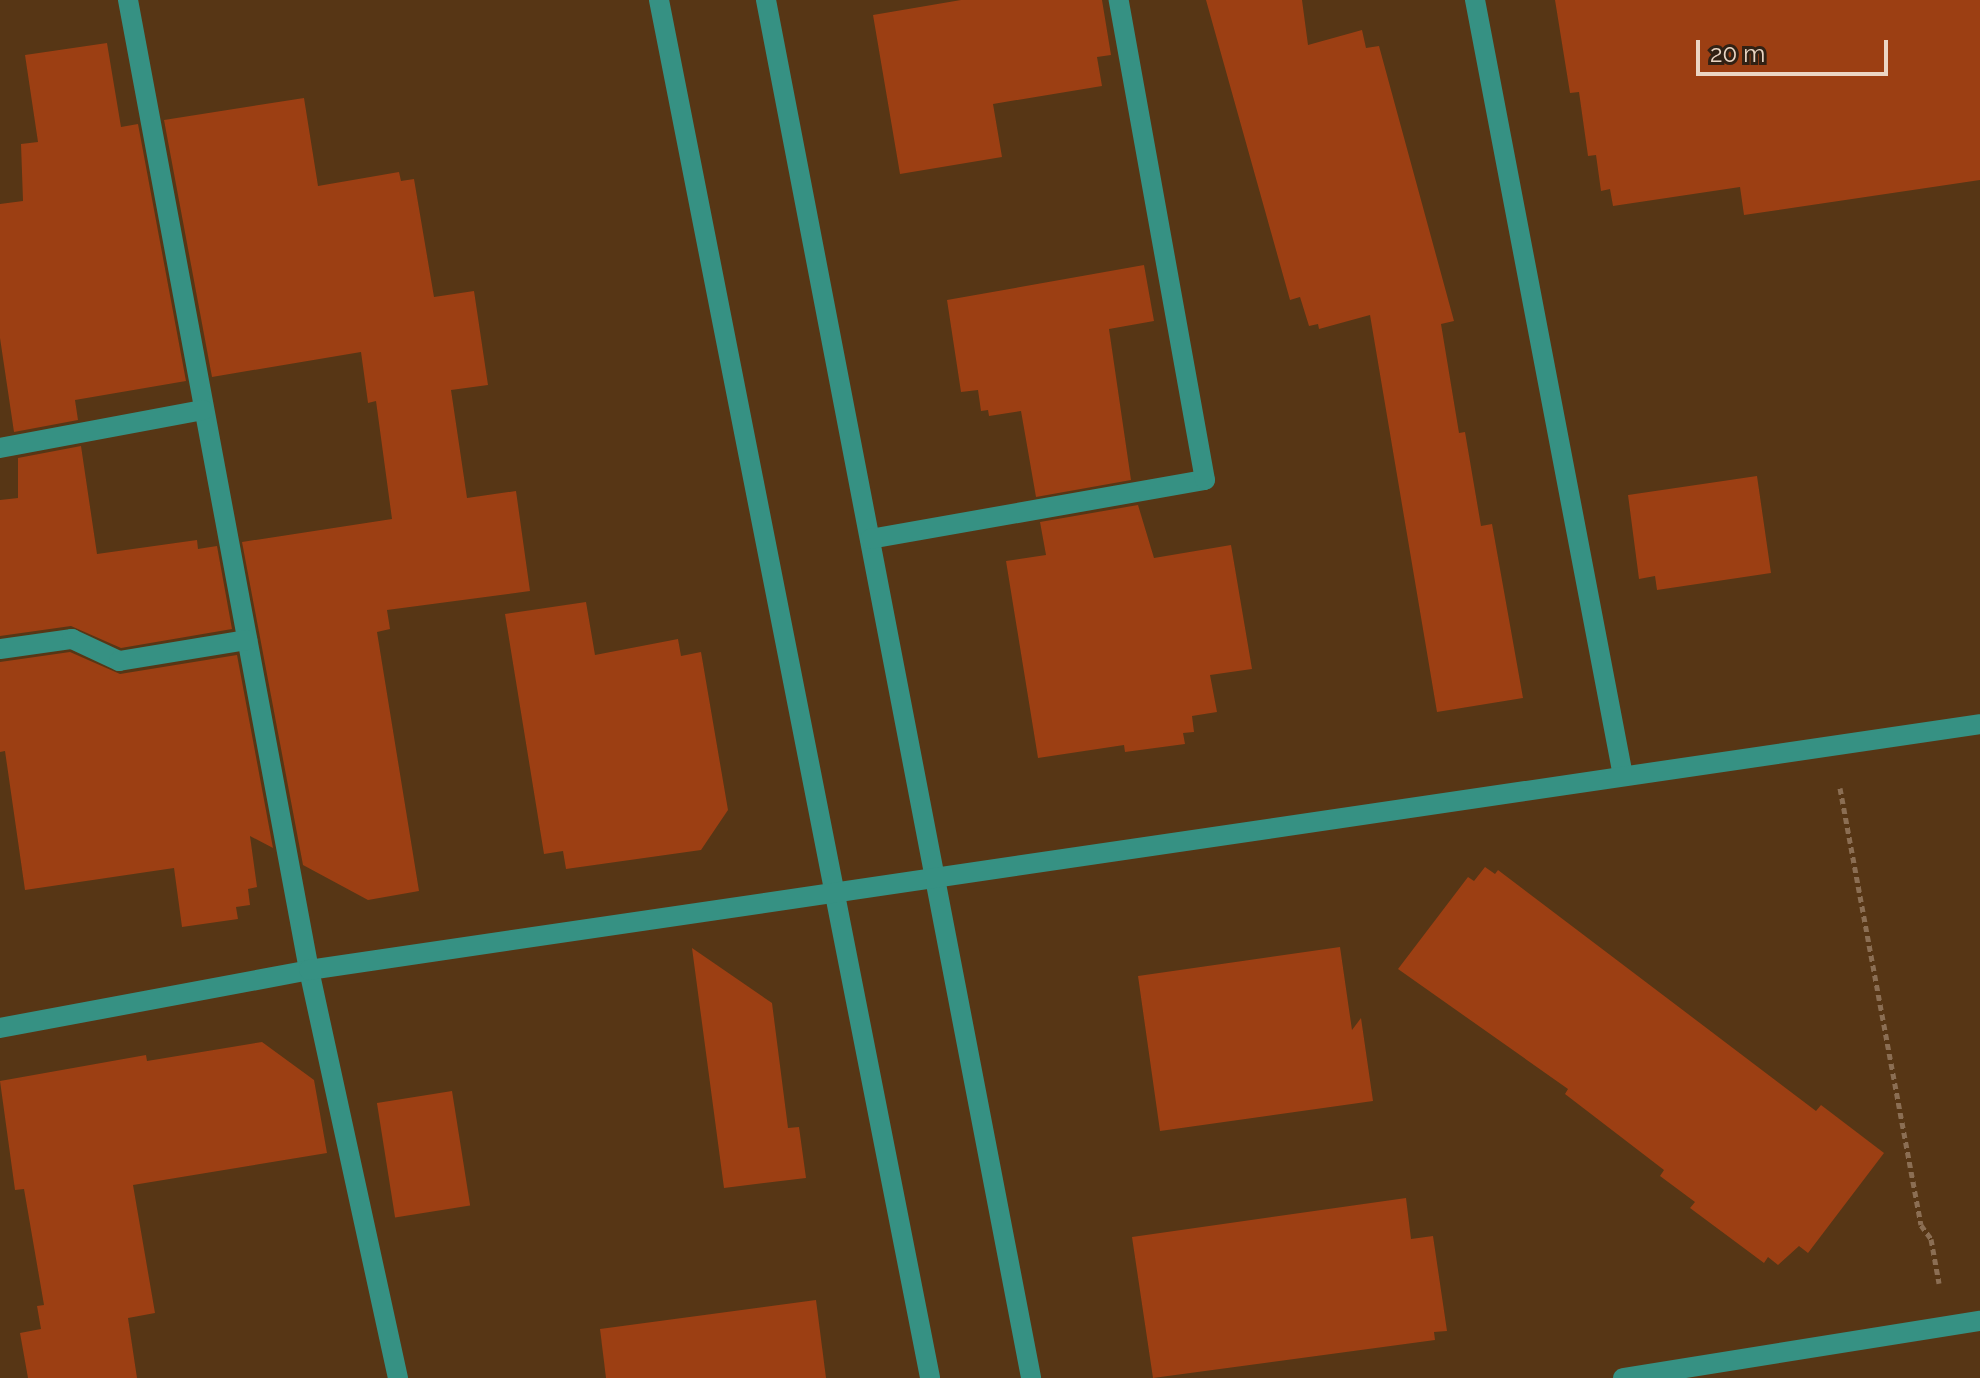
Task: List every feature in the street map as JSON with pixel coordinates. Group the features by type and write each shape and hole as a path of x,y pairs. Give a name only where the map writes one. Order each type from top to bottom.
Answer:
{"street":[{"path":"128,0 309,970 398,1378"},
{"path":"659,0 837,892 930,1378"},
{"path":"766,0 932,879 1031,1378"},
{"path":"870,539 1205,480 1119,0"},
{"path":"1475,0 1623,776"},
{"path":"0,448 203,410"},
{"path":"0,649 72,639 119,661 247,640"},
{"path":"0,1028 309,970 1980,724"},
{"path":"1623,1378 1980,1321"}],"path":[{"path":"1833,746 1921,1225 1931,1239 1947,1327"}],"building":[{"path":"961,0 1102,0 1111,55 1097,57 1102,86 993,104 1002,157 900,174 873,15"},
{"path":"1206,0 1302,0 1308,45 1362,30 1366,48 1379,46 1454,321 1441,324 1459,433 1465,432 1481,526 1492,524 1523,698 1437,712 1370,315 1319,329 1318,324 1309,326 1300,297 1290,300"},
{"path":"1555,0 1980,0 1980,180 1744,215 1740,187 1613,206 1610,189 1601,191 1596,155 1588,156 1579,92 1570,93"},
{"path":"107,43 121,127 138,124 186,381 75,400 78,420 14,432 0,338 0,204 23,201 21,144 38,142 25,55"},
{"path":"304,98 318,186 399,172 401,181 414,179 434,297 474,291 488,385 451,390 467,498 516,491 530,591 387,610 390,629 377,632 419,891 368,900 303,865 242,542 392,519 376,401 368,403 361,352 212,377 164,120"},
{"path":"1144,265 1154,321 1109,329 1131,480 1036,497 1021,411 989,416 988,410 981,411 978,390 961,392 947,300"},
{"path":"81,446 97,554 197,540 198,549 217,546 232,629 121,648 71,626 0,636 0,500 18,498 18,458"},
{"path":"1757,476 1771,573 1657,590 1655,576 1639,579 1628,495"},
{"path":"1138,505 1154,558 1231,545 1252,669 1210,675 1217,712 1192,716 1194,732 1183,733 1185,744 1125,752 1124,745 1038,758 1006,561 1046,555 1040,522"},
{"path":"586,602 595,655 678,639 681,656 701,652 728,810 701,850 566,869 563,851 544,854 505,614"},
{"path":"70,652 120,674 237,655 273,848 250,836 257,887 248,889 250,905 236,907 238,919 182,927 174,868 25,890 5,751 0,752 0,662"},
{"path":"1485,867 1495,874 1498,870 1816,1111 1821,1105 1884,1153 1808,1253 1799,1246 1778,1265 1768,1257 1764,1263 1690,1208 1695,1202 1660,1176 1664,1170 1565,1094 1568,1089 1398,969 1468,877 1474,881"},
{"path":"1340,947 1352,1030 1361,1018 1373,1101 1160,1131 1138,976"},
{"path":"692,948 772,1003 788,1128 799,1127 806,1178 724,1188"},
{"path":"262,1042 314,1080 327,1153 133,1185 155,1313 128,1318 137,1378 28,1378 20,1333 41,1329 37,1306 44,1305 24,1189 15,1190 0,1081 146,1055 147,1061"},
{"path":"452,1091 470,1206 395,1217 377,1103"},
{"path":"1406,1198 1411,1239 1433,1236 1447,1331 1434,1332 1435,1340 1153,1378 1132,1237"},
{"path":"816,1300 826,1378 606,1378 600,1329"}]}
